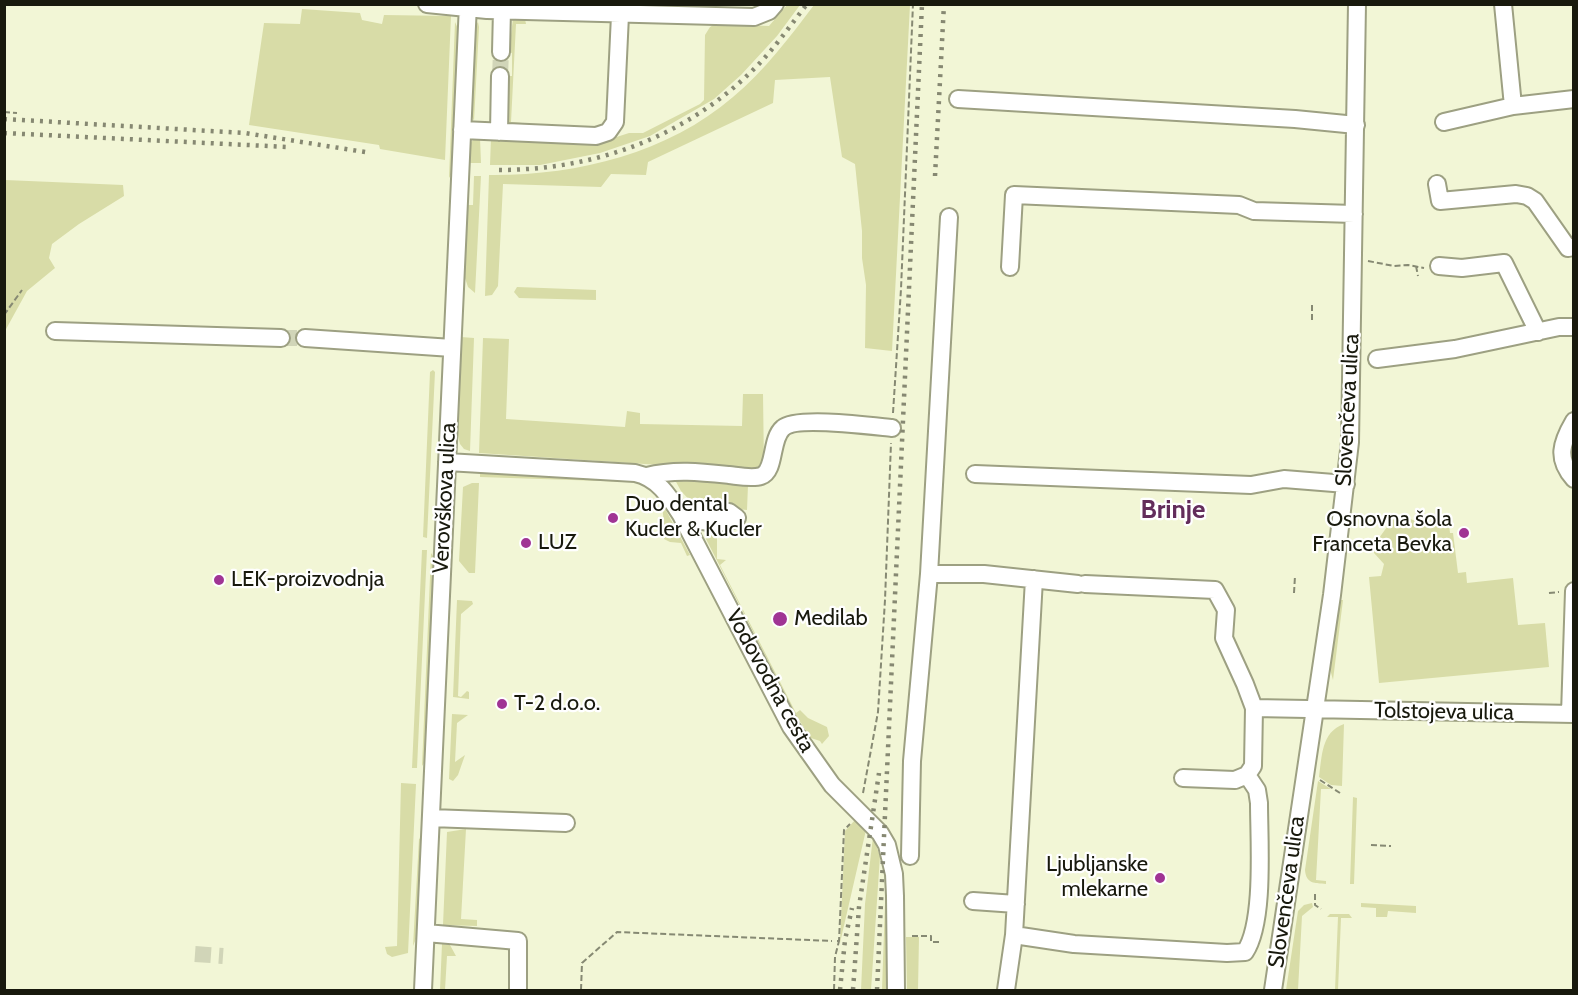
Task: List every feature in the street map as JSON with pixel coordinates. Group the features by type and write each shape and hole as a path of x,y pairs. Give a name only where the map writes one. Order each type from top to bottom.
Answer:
{"street":[{"path":"427,4 620,15 754,17 769,11 775,4"},
{"name":"Slovenčeva ulica","path":"1273,990 1346,484 1352,405 1357,4"},
{"path":"1503,4 1513,106"},
{"name":"Verovškova ulica","path":"423,990 468,6"},
{"path":"501,52 502,10"},
{"path":"462,130 596,136 608,132 615,122 620,15"},
{"path":"499,132 500,76"},
{"path":"958,99 1295,119 1356,125"},
{"path":"1444,122 1513,106 1574,99"},
{"path":"1437,184 1440,201 1516,194 1527,196 1535,201 1568,248 1574,247"},
{"path":"1010,267 1014,195 1239,205 1254,211 1354,214"},
{"path":"910,856 912,761 929,574 950,217"},
{"path":"1438,266 1462,268 1504,263 1538,332"},
{"path":"1377,359 1455,349 1559,327 1574,327"},
{"path":"55,331 281,338"},
{"path":"305,338 452,348"},
{"path":"1574,421 1566,434 1562,458 1564,468 1574,479"},
{"path":"447,462 628,472 647,476 664,471 684,471 750,477 762,476 769,470 777,435 782,428 790,424 834,422 892,428"},
{"path":"975,474 1251,485 1284,479 1346,484"},
{"name":"Vodovodna cesta","path":"647,476 668,495 681,515 791,727 856,816 880,833 890,853 895,896 896,990"},
{"path":"929,574 984,574 1082,584 1215,590 1226,610 1224,638 1254,708 1253,766 1247,775 1235,780 1183,778"},
{"path":"1006,990 1014,935 1034,579"},
{"path":"1572,714 1574,591"},
{"name":"Tolstojeva ulica","path":"1254,708 1572,714"},
{"path":"1014,935 1074,944 1227,953 1245,952 1252,942 1258,912 1260,803 1257,790 1247,775"},
{"path":"431,818 566,823"},
{"path":"973,901 1016,904"},
{"path":"426,933 518,941 518,990"}],"path":[{"path":"834,990 844,830 856,816 878,712 902,278 913,4"},
{"path":"4,112 17,113"},
{"path":"1368,261 1394,266 1424,268 1438,266"},
{"path":"1416,266 1418,276"},
{"path":"4,315 22,290"},
{"path":"1312,305 1312,321"},
{"path":"1294,592 1295,576"},
{"path":"1305,771 1340,793"},
{"path":"1371,845 1390,846"},
{"path":"1314,894 1315,905 1321,909"},
{"path":"581,990 582,963 617,933 832,941"},
{"path":"895,935 931,936 931,942 939,942"}],"green space":[{"path":"787,5 800,5 777,36 741,75 714,99 650,136 600,153 540,165 490,165 491,138 601,142 629,133 643,133 700,104 704,100 705,35 710,27 715,24 769,26"},
{"path":"814,5 910,5 892,351 865,348 866,285 855,164 842,157 830,77 775,80 773,103 648,162 646,175 611,174 601,187 503,184 498,286 492,295 485,296 489,175 554,171 586,166 649,147 679,133 707,117 744,87 776,53"},
{"path":"302,9 360,13 362,20 382,24 384,15 451,16 445,160 380,149 379,145 249,125 264,23 300,24"},
{"path":"513,18 525,19 526,24 516,24 511,122 522,123 520,127 506,126 505,76 512,76 512,53 509,52"},
{"path":"455,22 459,31 452,173 449,178"},
{"path":"478,22 474,121 471,114 474,28"},
{"path":"480,138 481,163 468,163 469,145 473,140"},
{"path":"474,176 481,176 475,293 468,287 464,275 467,205 473,205"},
{"path":"5,180 123,185 124,196 52,244 49,258 55,268 27,291 5,331"},
{"path":"517,287 596,290 596,300 519,298 514,292"},
{"path":"461,337 474,338 470,451 464,449 460,444 456,428"},
{"path":"483,338 509,339 506,419 625,427 627,411 640,413 640,424 742,426 743,394 763,394 764,467 750,471 479,453"},
{"path":"433,370 435,372 427,538 423,537 430,372"},
{"path":"480,472 632,480 632,482 480,477"},
{"path":"681,477 748,485 747,510 694,505 681,491 675,480"},
{"path":"479,483 475,573 469,573 459,561 463,487"},
{"path":"662,503 690,555 687,556 681,543 664,539 666,536 660,504"},
{"path":"1406,517 1427,526 1449,524 1450,533 1453,533 1458,573 1466,572 1467,583 1513,578 1518,625 1545,623 1549,667 1379,683 1369,577 1381,576 1384,564 1374,553 1374,545 1392,520"},
{"path":"717,527 717,559 726,560 720,565 796,713 800,710 808,718 827,727 829,736 822,744 811,738 795,714 706,539 708,531 706,528"},
{"path":"422,550 427,550 417,768 412,768"},
{"path":"431,553 435,559 426,760 422,766"},
{"path":"457,600 472,601 473,604 461,614 458,696 461,697 467,691 469,699 453,697"},
{"path":"1339,600 1343,600 1333,680 1330,669"},
{"path":"452,714 468,715 457,723 455,762 465,755 458,775 453,781 449,779"},
{"path":"1344,724 1342,786 1331,785 1319,777 1322,754 1331,733"},
{"path":"1318,781 1331,789 1321,789 1316,880 1326,881 1326,884 1309,880 1305,870"},
{"path":"401,783 416,784 408,953 392,957 387,954 385,947 397,946"},
{"path":"1353,797 1357,798 1354,884 1350,884"},
{"path":"855,820 866,830 840,943 845,831"},
{"path":"466,829 461,919 477,920 477,926 443,925 447,832"},
{"path":"423,836 418,934 413,946 419,839"},
{"path":"873,837 880,856 871,990 861,990 865,904"},
{"path":"886,874 889,990 882,990"},
{"path":"1312,903 1313,907 1302,916 1298,990 1286,990 1298,911 1304,905"},
{"path":"1361,903 1416,906 1416,913 1388,911 1387,917 1376,917 1376,908 1361,907"},
{"path":"1330,914 1349,914 1352,918 1341,918 1338,990 1335,990 1338,917 1327,917"},
{"path":"906,937 919,937 918,990 907,990"},
{"path":"442,944 450,945 456,956 447,956 445,990 440,990"}],"tunnel":[{"path":"500,76 501,52"},
{"path":"281,338 305,338"},
{"path":"195,954 223,956"}],"railway":[{"path":"499,170 570,164 604,156 669,131 728,92 755,68 807,4"},
{"path":"877,990 922,4"},
{"path":"935,176 944,4"},
{"path":"4,119 245,133 371,153"},
{"path":"4,133 288,147"},
{"path":"853,990 859,907 879,773"},
{"path":"840,990 845,940 852,908"}],"place":[{"name":"Duo dental Kucler & Kucler","path":"613,518"},
{"name":"Osnovna šola Franceta Bevka","path":"1464,533"},
{"name":"LUZ","path":"526,543"},
{"name":"LEK-proizvodnja","path":"219,580"},
{"name":"Medilab","path":"780,619"},
{"name":"T-2 d.o.o.","path":"502,704"},
{"name":"Ljubljanske mlekarne","path":"1160,878"}],"district":[{"name":"Brinje","path":"1173,510"}]}
